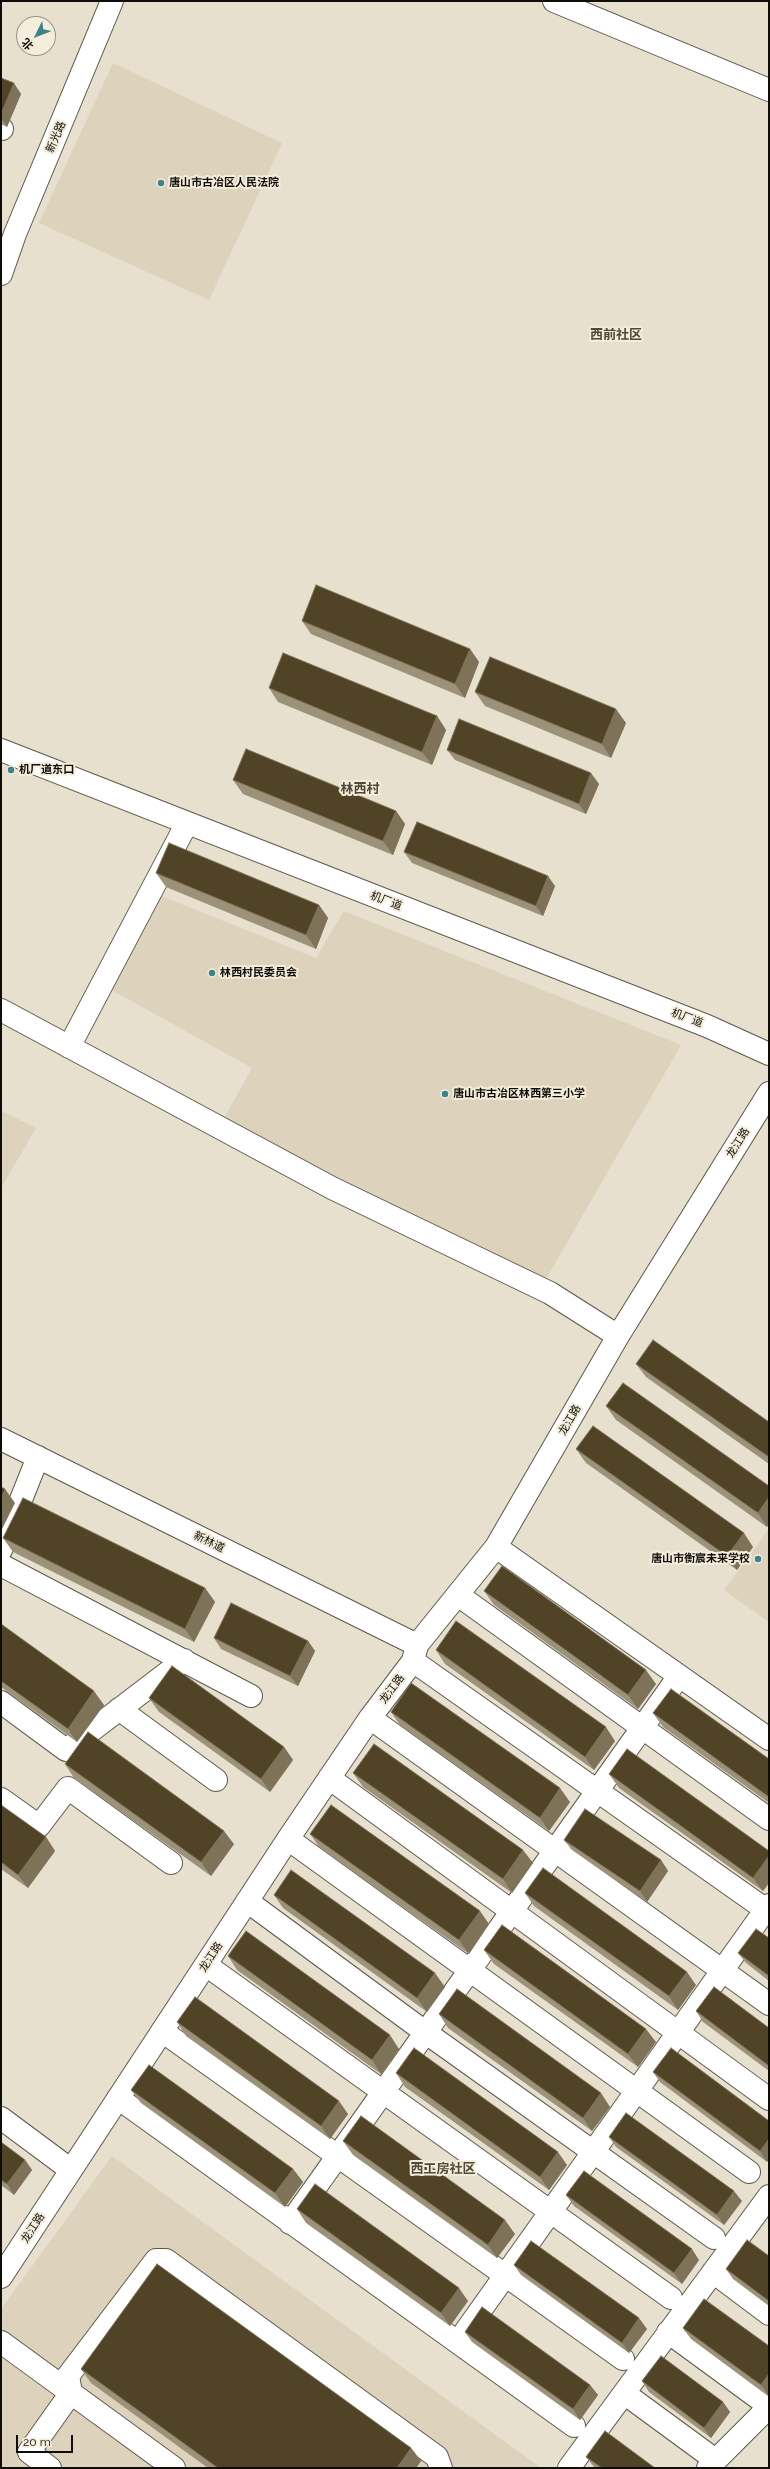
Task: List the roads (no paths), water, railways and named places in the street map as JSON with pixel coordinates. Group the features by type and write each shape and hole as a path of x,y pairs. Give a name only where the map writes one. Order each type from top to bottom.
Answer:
{"street":[{"name":"新光路","path":"1,274 15,234 112,1"},
{"path":"554,1 769,90"},
{"name":"机厂道","path":"1,750 707,1026 769,1054"},
{"path":"69,1047 186,823"},
{"path":"1,1010 332,1188 550,1293 618,1336"},
{"name":"龙江路","path":"1,2277 329,1778 415,1653 496,1547 618,1336 769,1093"},
{"name":"新林道","path":"1,1439 415,1653 598,1790 768,1909"},
{"path":"1,1550 38,1457"},
{"path":"496,1547 769,1739"},
{"path":"1,1565 251,1696"},
{"path":"458,1595 769,1819"},
{"path":"1,1702 66,1750 184,1660"},
{"path":"290,2223 679,1676"},
{"path":"119,1709 216,1780"},
{"path":"370,1718 769,2004"},
{"path":"329,1778 769,2099"},
{"path":"1,1799 39,1826 68,1788 171,1863"},
{"path":"288,1839 749,2172"},
{"path":"248,1901 425,2032 714,2238"},
{"path":"458,2343 722,1971 768,1909"},
{"path":"206,1964 671,2298"},
{"path":"162,2031 623,2359"},
{"path":"118,2098 574,2426"},
{"path":"1,2118 71,2170"},
{"path":"573,2466 668,2332 713,2272 765,2208"},
{"path":"50,2468 29,2452 71,2393 68,2376 156,2260 166,2260 437,2457 441,2468"},
{"path":"713,2272 769,2314"},
{"path":"624,2393 711,2464 769,2407 668,2332"},
{"path":"1,2342 174,2468"}],"place":[{"name":"唐山市古冶区人民法院","path":"161,183"},
{"name":"机厂道东口","path":"11,770"},
{"name":"林西村民委员会","path":"212,973"},
{"name":"唐山市古冶区林西第三小学","path":"445,1094"},
{"name":"唐山市衡宸未来学校","path":"758,1559"}],"district":[{"name":"西前社区","path":"616,335"},
{"name":"林西村","path":"360,789"},
{"name":"西工房社区","path":"443,2169"}]}
